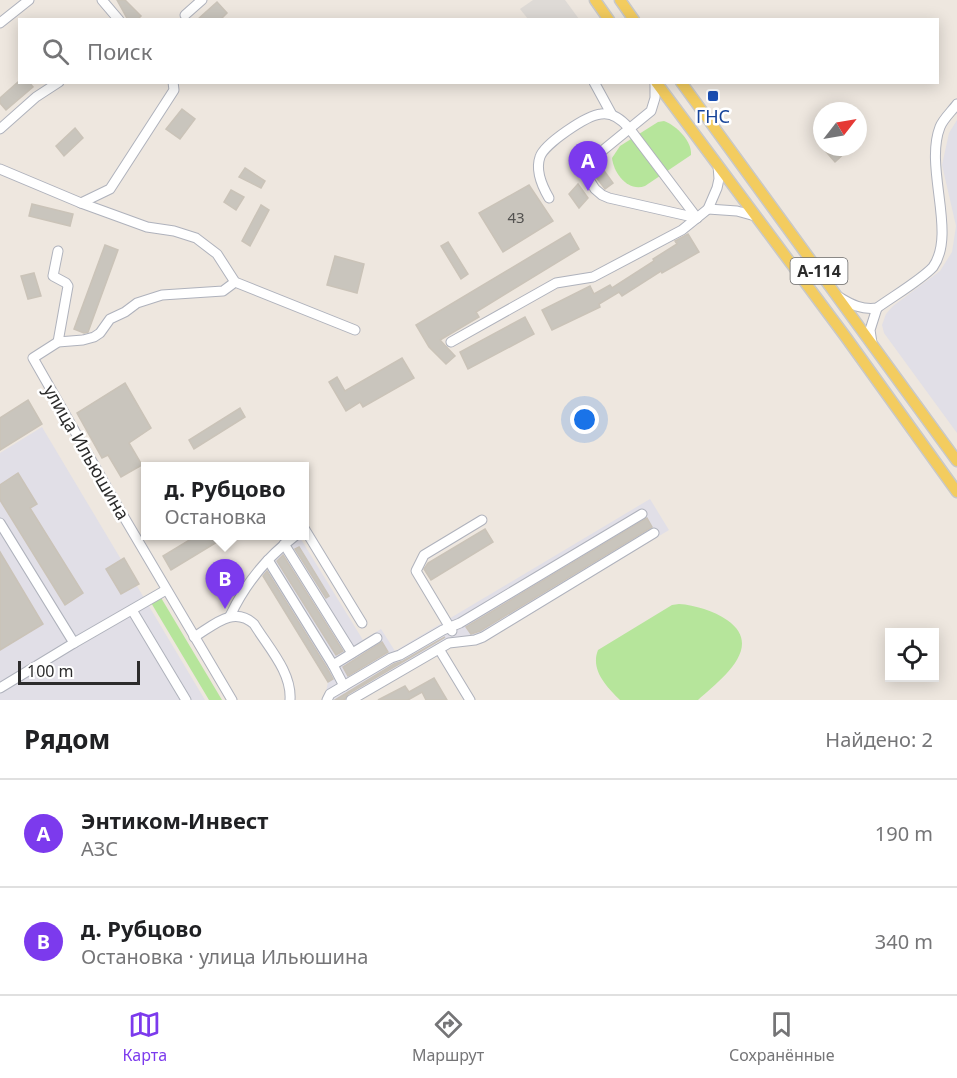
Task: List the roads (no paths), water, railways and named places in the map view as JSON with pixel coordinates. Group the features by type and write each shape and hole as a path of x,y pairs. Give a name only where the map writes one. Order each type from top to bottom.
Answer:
{"main road":[{"path":"595,0 608,18"},
{"path":"620,0 633,18"},
{"name":"А-114","path":"657,84 957,492"},
{"name":"А-114","path":"682,84 957,461"}],"street":[{"path":"0,23 29,0"},
{"path":"102,0 117,18"},
{"path":"185,15 202,0"},
{"path":"0,129 36,97 56,84"},
{"path":"81,203 110,189 174,90 173,84"},
{"path":"595,84 612,115"},
{"path":"655,84 655,98 651,111 602,150 586,167 586,176 595,189 609,198 697,218"},
{"path":"873,343 870,330 877,308 934,266 943,250 946,229 935,151 941,126 957,104"},
{"path":"549,198 541,184 540,157 550,144 587,118 600,114 612,115 629,128 697,218"},
{"path":"451,342 556,283 593,277 663,241 708,209 717,188 718,165"},
{"path":"0,169 81,203 147,227 174,231 196,238 217,254 235,282 356,330"},
{"path":"708,209 737,211 755,216"},
{"path":"58,251 53,276 68,286 58,342 94,337 100,333 110,319 150,298 224,291 235,282"},
{"path":"838,297 854,306 867,309 877,308"},
{"name":"улица Ильюшина","path":"58,342 33,358 232,700"},
{"path":"327,700 330,694 391,658 455,626 642,514"},
{"path":"470,641 455,626 416,571 423,555 482,520"},
{"path":"0,523 74,643"},
{"path":"351,700 449,643 483,637 654,533"},
{"path":"309,536 362,623"},
{"path":"230,616 240,594 268,560 290,540"},
{"path":"284,544 352,653"},
{"path":"268,560 344,686"},
{"path":"0,688 166,590"},
{"path":"132,610 186,700"},
{"path":"194,638 230,616 238,615 247,618 254,624 286,675 291,690 290,700"},
{"path":"455,626 455,642"},
{"path":"333,665 377,638"},
{"path":"439,649 470,700"}],"place":[{"name":"ГНС","path":"713,96"},
{"name":"Энтиком-Инвест","path":"588,191"},
{"name":"д. Рубцово","path":"225,609"}]}
